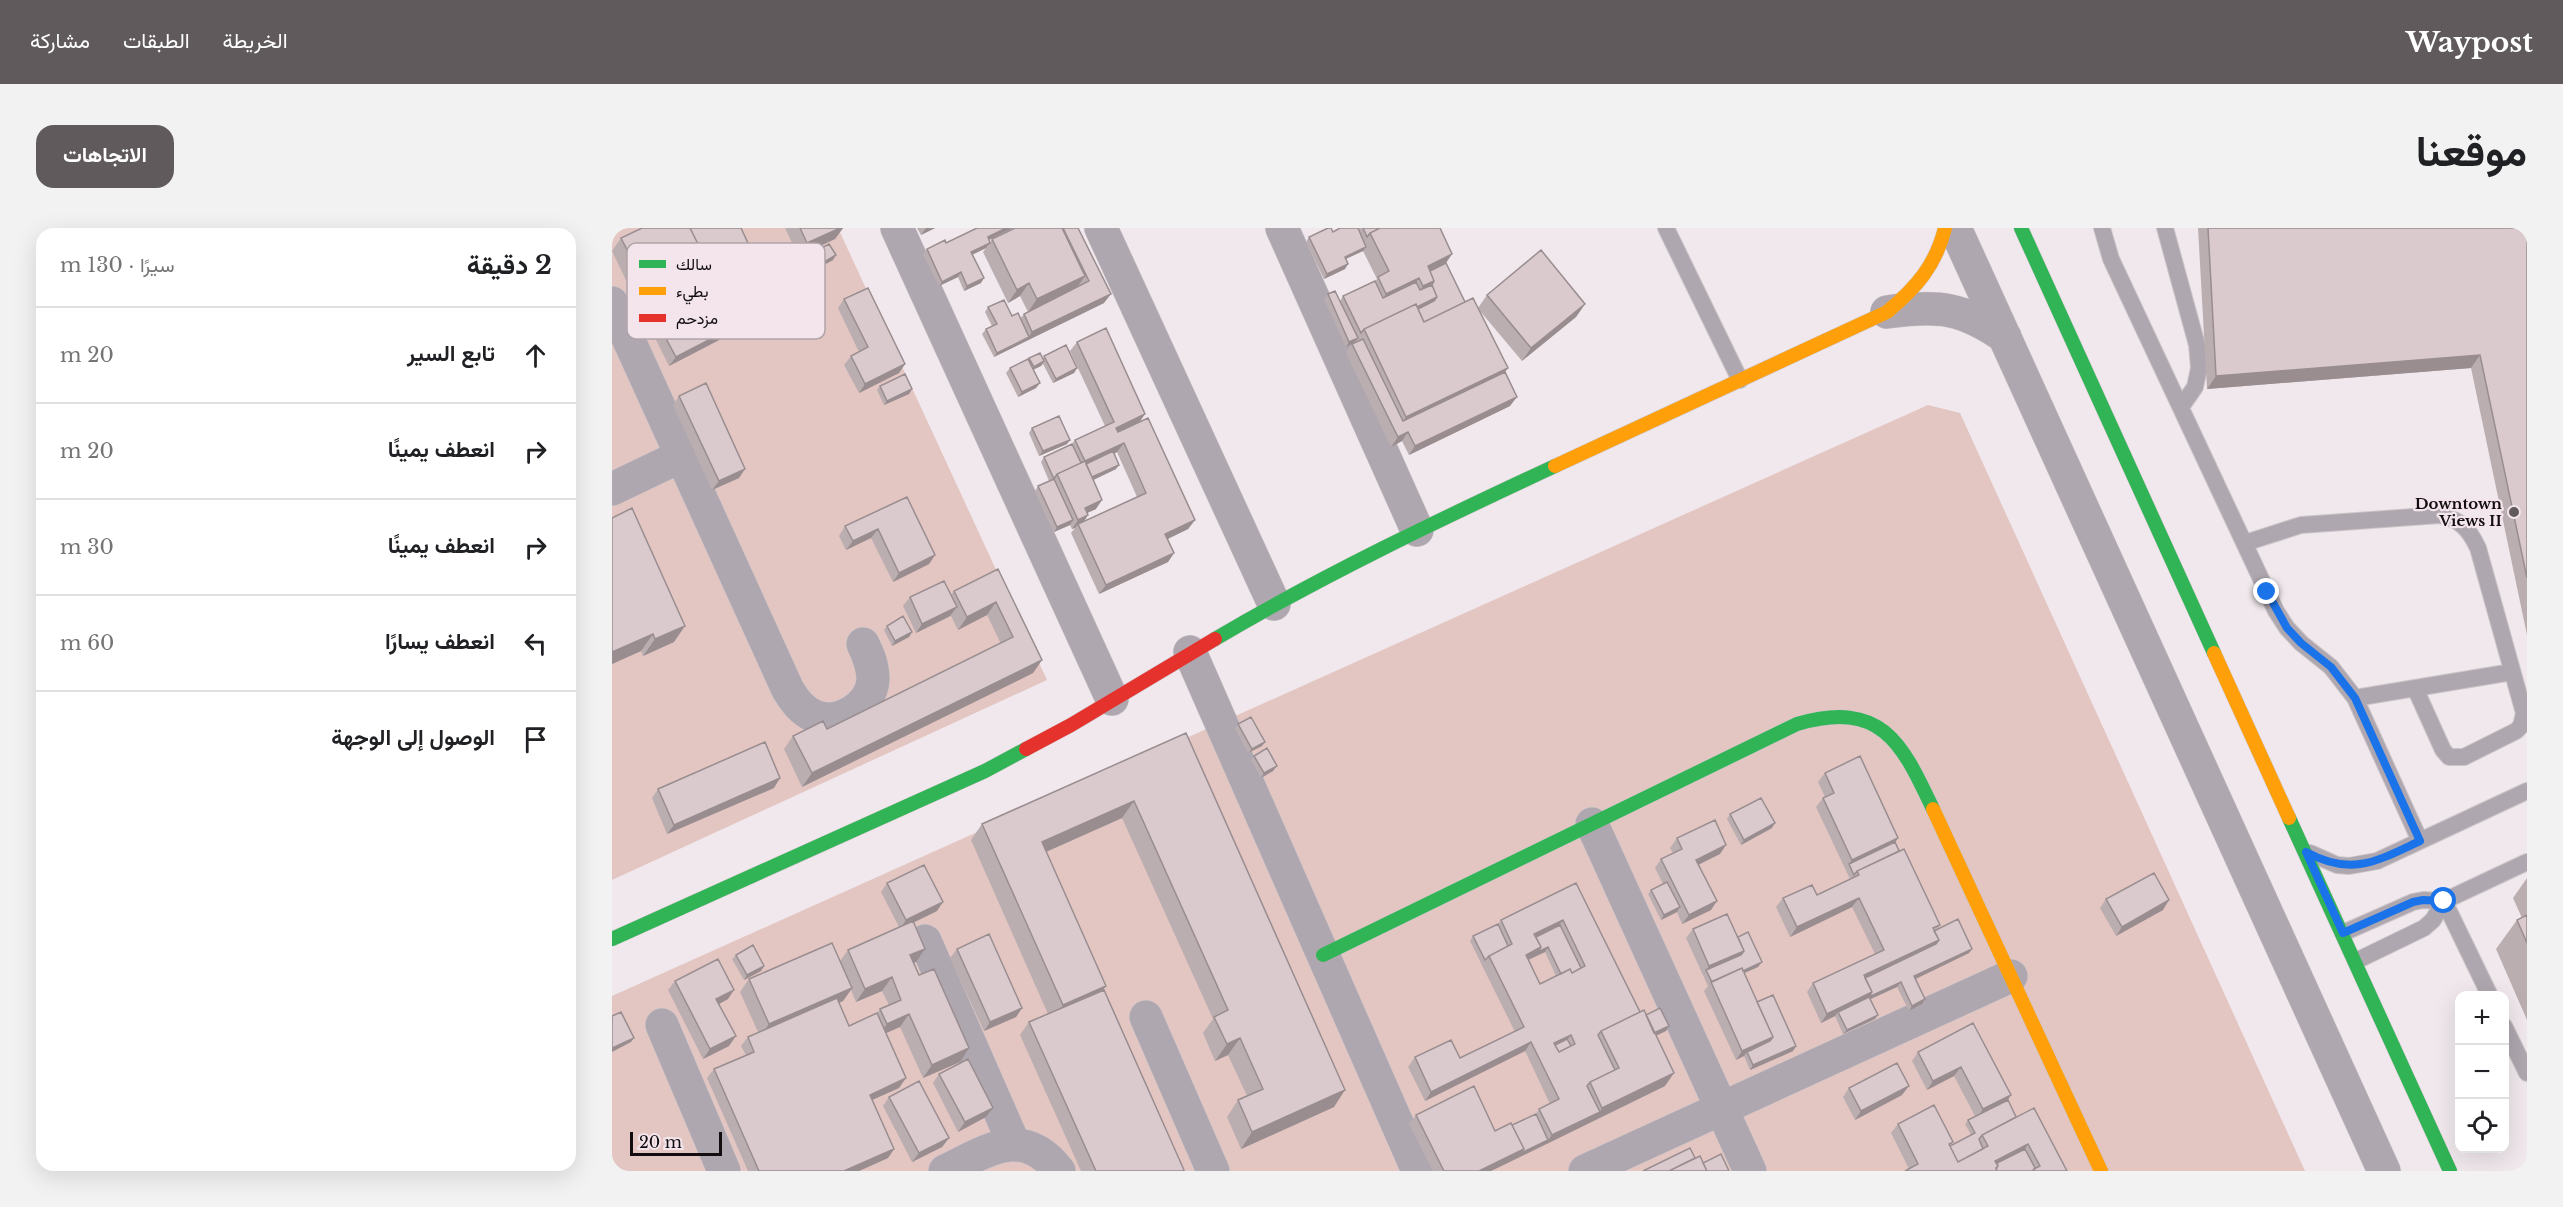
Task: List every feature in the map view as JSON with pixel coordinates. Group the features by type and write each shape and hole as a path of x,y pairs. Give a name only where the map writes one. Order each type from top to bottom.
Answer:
{"street":[{"path":"897,228 1113,699"},
{"path":"1101,228 1274,604"},
{"path":"1282,228 1417,530"},
{"path":"612,939 985,771 1028,749 1274,604 1417,530 1887,312 1912,291 1933,267 1945,228"},
{"path":"1956,228 2384,1171"},
{"path":"2021,228 2450,1171"},
{"path":"612,303 627,336"},
{"path":"1887,312 1923,307 1955,311 1980,320 2005,337"},
{"path":"628,339 788,690 798,706 814,716 833,719 851,712 866,700 873,682 872,663 863,644"},
{"path":"612,489 681,456"},
{"path":"1190,652 1418,1171"},
{"path":"1323,955 1797,724 1822,716 1848,716 1873,723 1894,739 1910,760 2102,1171"},
{"path":"1592,824 1750,1171"},
{"path":"925,941 1014,1144"},
{"path":"1585,1171 2011,976"},
{"path":"1146,1017 1213,1171"},
{"path":"662,1025 724,1171"},
{"path":"945,1171 1001,1146 1014,1144 1032,1147 1047,1156 1059,1171"}],"lane":[{"path":"1666,228 1740,380"},
{"path":"2102,228 2111,259 2276,611 2287,628 2301,643 2331,667 2355,698 2420,841"},
{"path":"2164,228 2197,345 2199,368 2195,387 2181,407"},
{"path":"2245,543 2301,525 2440,515 2455,519 2466,526 2478,548 2524,713 2521,726 2456,758 2449,757 2443,750 2415,688"},
{"path":"2355,698 2512,672"},
{"path":"2306,852 2323,861 2349,866 2377,861 2527,791"},
{"path":"2343,933 2413,902 2444,901 2527,862"},
{"path":"2356,961 2424,928 2433,920 2444,901"},
{"path":"2444,901 2488,991"},
{"path":"2509,1035 2527,1073"}],"shaded area":[{"path":"612,228 838,228 1047,680 612,880"},
{"path":"1928,405 1960,413 2305,1171 612,1171 612,996"}],"building":[{"path":"642,228 690,228 698,243 627,243 627,250 621,238"},
{"path":"690,228 741,228 748,243 698,243"},
{"path":"800,228 840,228 807,243"},
{"path":"977,228 1006,228 988,237 990,243 971,252 984,278 967,286 961,272 942,282 927,249 945,240 946,243"},
{"path":"1015,228 1062,228 1085,276 1037,299 1029,283 1017,290 992,239"},
{"path":"1063,228 1078,228 1111,294 1032,332 1024,314 1089,281"},
{"path":"1331,228 1333,232 1340,228 1358,228 1366,247 1345,257 1348,264 1327,274 1309,237"},
{"path":"1363,228 1380,228 1367,237"},
{"path":"1380,228 1440,228 1452,254 1428,266 1434,281 1423,286 1419,278 1386,294 1378,277 1389,271 1370,233"},
{"name":"Downtown Views II","path":"2208,228 2527,228 2527,578 2480,355 2216,376"},
{"path":"829,244 836,255 825,261 825,246"},
{"path":"1541,250 1585,304 1531,348 1487,295"},
{"path":"1446,263 1465,302 1424,322 1418,309 1437,297 1430,271"},
{"path":"1375,281 1383,298 1416,282 1420,290 1432,285 1437,297 1417,307 1416,304 1364,329 1361,333 1343,296"},
{"path":"868,288 905,364 865,384 851,356 868,347 844,299"},
{"path":"1335,291 1358,338 1349,342 1328,294"},
{"path":"1473,298 1508,368 1406,417 1364,329 1416,304 1424,322"},
{"path":"1004,300 1012,316 1018,313 1029,337 997,353 986,329 997,324 988,307"},
{"path":"1106,328 1145,414 1116,428 1118,432 1148,418 1195,520 1165,534 1174,553 1106,585 1078,524 1146,493 1124,443 1085,461 1075,440 1114,422 1077,342"},
{"path":"666,339 711,339 676,357"},
{"path":"1363,339 1403,421 1505,372 1517,397 1415,446 1408,432 1398,437 1352,344"},
{"path":"1066,345 1077,368 1056,379 1044,356"},
{"path":"1040,353 1044,361 1034,367 1029,358"},
{"path":"1028,359 1040,383 1022,392 1010,368"},
{"path":"905,374 912,389 887,401 880,386"},
{"path":"706,383 745,469 719,481 679,396"},
{"path":"1059,416 1070,440 1043,451 1032,428"},
{"path":"1072,444 1081,463 1057,474 1054,479 1044,457"},
{"path":"1113,451 1119,465 1092,477 1086,464"},
{"path":"1085,461 1102,500 1085,508 1088,515 1078,520 1057,474"},
{"path":"1054,479 1073,520 1057,527 1038,486"},
{"path":"907,497 935,555 899,573 878,529 853,541 845,526"},
{"path":"632,508 685,626 655,639 653,634 612,652 612,518"},
{"path":"998,569 1042,660 812,773 793,736 823,721 827,729 1013,637 996,602 967,617 954,591"},
{"path":"944,581 957,607 922,624 910,597"},
{"path":"903,616 912,632 895,641 887,626"},
{"path":"1251,717 1265,742 1252,749 1238,724"},
{"path":"1186,733 1345,1090 1252,1132 1238,1100 1263,1089 1240,1038 1227,1044 1214,1017 1228,1010 1134,801 1042,842 1106,986 1063,1005 982,824"},
{"path":"765,742 780,778 674,825 658,789"},
{"path":"1267,748 1277,766 1264,773 1254,756"},
{"path":"1860,756 1898,838 1852,860 1823,798 1834,793 1825,773"},
{"path":"1761,798 1775,823 1744,840 1730,814"},
{"path":"1715,820 1726,845 1696,860 1717,901 1689,915 1661,859 1682,849 1677,838"},
{"path":"1895,842 1899,851 1857,871 1854,875 1849,864"},
{"path":"1904,849 1940,925 1933,928 1939,940 1864,975 1872,992 1827,1014 1813,983 1884,950 1859,898 1797,927 1783,898 1812,885 1817,895 1859,875 1857,871"},
{"path":"924,865 943,902 906,920 887,883"},
{"path":"2154,873 2169,900 2122,927 2106,899"},
{"path":"1667,882 1680,907 1664,915 1651,890"},
{"path":"1576,883 1640,1012 1601,1031 1598,1035 1615,1070 1590,1082 1587,1086 1600,1112 1552,1135 1539,1109 1559,1099 1531,1042 1431,1092 1415,1057 1451,1040 1460,1058 1524,1027 1489,956 1512,944 1501,920","holes":["1563,920 1585,966 1572,973 1570,969 1540,984 1526,955 1541,947 1534,934","1571,1035 1575,1044 1559,1052 1554,1043"]},
{"path":"1727,914 1744,951 1709,966 1693,929"},
{"path":"2527,915 2527,943 2517,920"},
{"path":"1958,919 1972,949 1914,976 1925,999 1912,1006 1901,982 1869,997 1872,992 1865,978 1936,944 1939,940 1934,931"},
{"path":"913,921 925,949 910,955 919,975 934,969 969,1048 932,1065 909,1014 887,1024 880,1009 901,1000 892,977 865,989 848,950"},
{"path":"1498,924 1508,946 1485,960 1473,936"},
{"path":"1560,925 1581,968 1572,973 1570,969 1561,974 1548,947 1538,952 1541,947 1536,937"},
{"path":"1748,932 1762,962 1743,971 1742,968 1712,982 1706,970 1741,955 1744,951 1738,937"},
{"path":"989,934 1022,1008 990,1022 957,949"},
{"path":"832,943 852,988 769,1024 749,979"},
{"path":"753,945 764,966 747,975 736,955"},
{"path":"718,959 734,990 716,999 736,1036 710,1049 675,981"},
{"path":"1742,968 1773,1037 1742,1051 1711,982"},
{"path":"1104,990 1183,1171 1096,1171 1029,1022"},
{"path":"1773,995 1796,1046 1753,1065 1747,1052 1770,1041 1773,1037 1757,1002"},
{"path":"1869,997 1878,1015 1847,1030 1838,1012"},
{"path":"837,998 849,1026 877,1013 906,1078 870,1095 894,1149 844,1171 759,1171 714,1069 754,1052 748,1037"},
{"path":"1660,1008 1669,1026 1654,1033 1646,1015"},
{"path":"1644,1010 1674,1073 1602,1108 1590,1082 1619,1068 1601,1031"},
{"path":"621,1012 634,1038 612,1048 612,1016"},
{"path":"1973,1023 2011,1095 1983,1109 1961,1067 1933,1081 1918,1052"},
{"path":"1567,1039 1571,1046 1559,1052 1555,1045"},
{"path":"968,1059 993,1108 965,1122 939,1074"},
{"path":"1897,1063 1909,1086 1861,1111 1849,1088"},
{"path":"919,1081 949,1138 919,1153 889,1097"},
{"path":"1474,1086 1495,1131 1511,1123 1524,1149 1479,1171 1444,1171 1416,1115"},
{"path":"2008,1100 2016,1117 1982,1135 1979,1139 1983,1149 1958,1162 1950,1146 1975,1133 1968,1120"},
{"path":"1934,1105 1953,1142 1949,1144 1958,1162 1988,1146 1982,1135 2034,1108 2067,1171 2035,1171 2034,1169 2040,1166 2028,1144 1995,1161 1998,1166 1997,1171 1905,1171 1918,1164 1898,1124"},
{"path":"1536,1114 1548,1140 1521,1153 1524,1149 1512,1125"},
{"path":"1690,1148 1695,1158 1669,1171 1643,1171"},
{"path":"2025,1149 2035,1168 2032,1171 1997,1171 1997,1163"},
{"path":"1721,1154 1729,1171 1707,1171 1703,1163"},
{"path":"1700,1156 1707,1171 1669,1171"}],"traffic: fast":[{"path":"2021,228 2214,653"},
{"path":"1215,639 1340,570 1555,466"},
{"path":"1323,955 1797,724 1826,718 1849,718 1869,722 1884,732 1898,746 1933,809"},
{"path":"612,939 985,771 1026,749"},
{"path":"2289,818 2450,1171"}],"traffic: slow":[{"path":"1555,466 1887,312 1924,275 1936,253 1945,228"},
{"path":"2214,653 2289,818"},
{"path":"1933,809 2101,1171"}],"traffic: jam":[{"path":"1026,749 1071,725 1215,639"}],"place":[{"name":"Downtown Views II","path":"2514,512"}],"route":[{"path":"2267,592 2287,628 2301,643 2331,667 2355,698 2420,841 2377,861 2349,866 2323,861 2306,852 2343,933 2413,902 2434,899 2444,901"}]}
